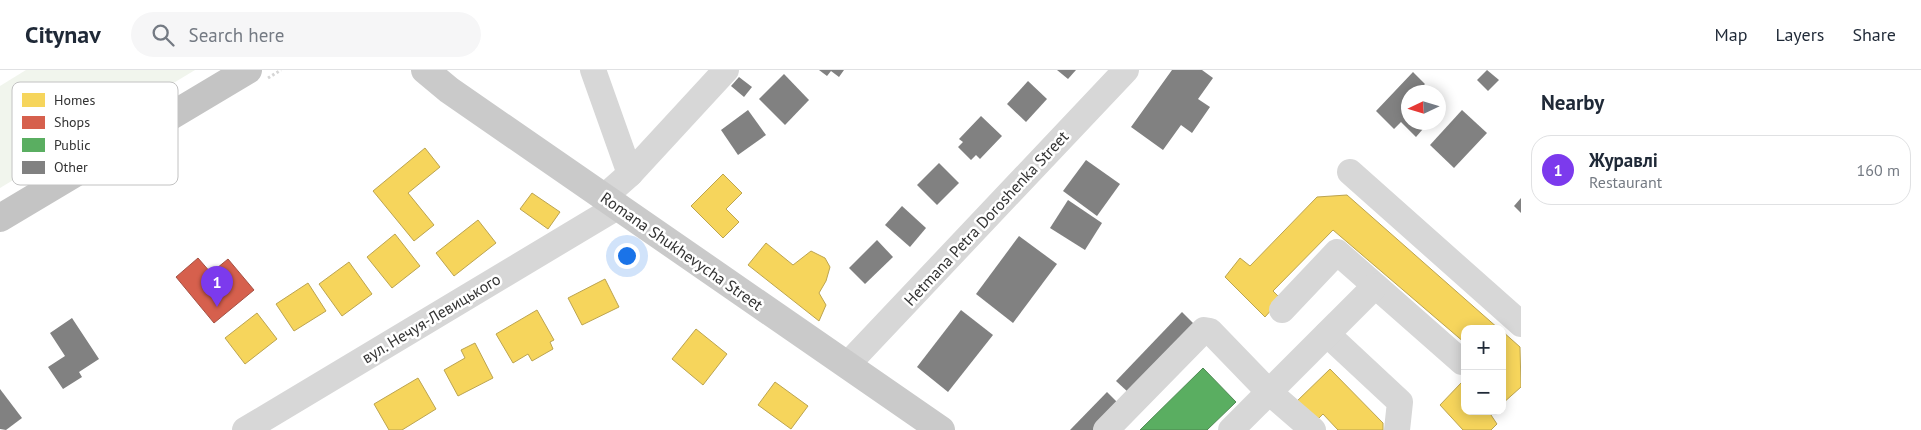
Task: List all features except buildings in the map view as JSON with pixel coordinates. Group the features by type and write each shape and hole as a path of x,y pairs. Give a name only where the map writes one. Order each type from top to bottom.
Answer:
{"highway":[{"path":"178,112 248,70"},
{"path":"0,218 55,185"}],"main road":[{"name":"Romana Shukhevycha Street","path":"424,70 448,90 941,430"}],"street":[{"path":"593,70 630,174"},
{"name":"вул. Нечуя-Левицького","path":"245,430 610,202 630,174 726,70"},
{"name":"Hetmana Petra Doroshenka Street","path":"846,365 1126,70"},
{"path":"1350,172 1521,324"},
{"path":"1282,310 1336,252 1461,361"},
{"path":"1231,430 1375,286"},
{"path":"1106,430 1204,330 1210,331 1269,392 1313,430"},
{"path":"1327,334 1400,402 1397,430"}],"shaded area":[{"path":"26,70 195,70 175,82 12,82 12,181 0,188 0,86"}],"place":[{"name":"Журавлі","path":"217,307"}]}
